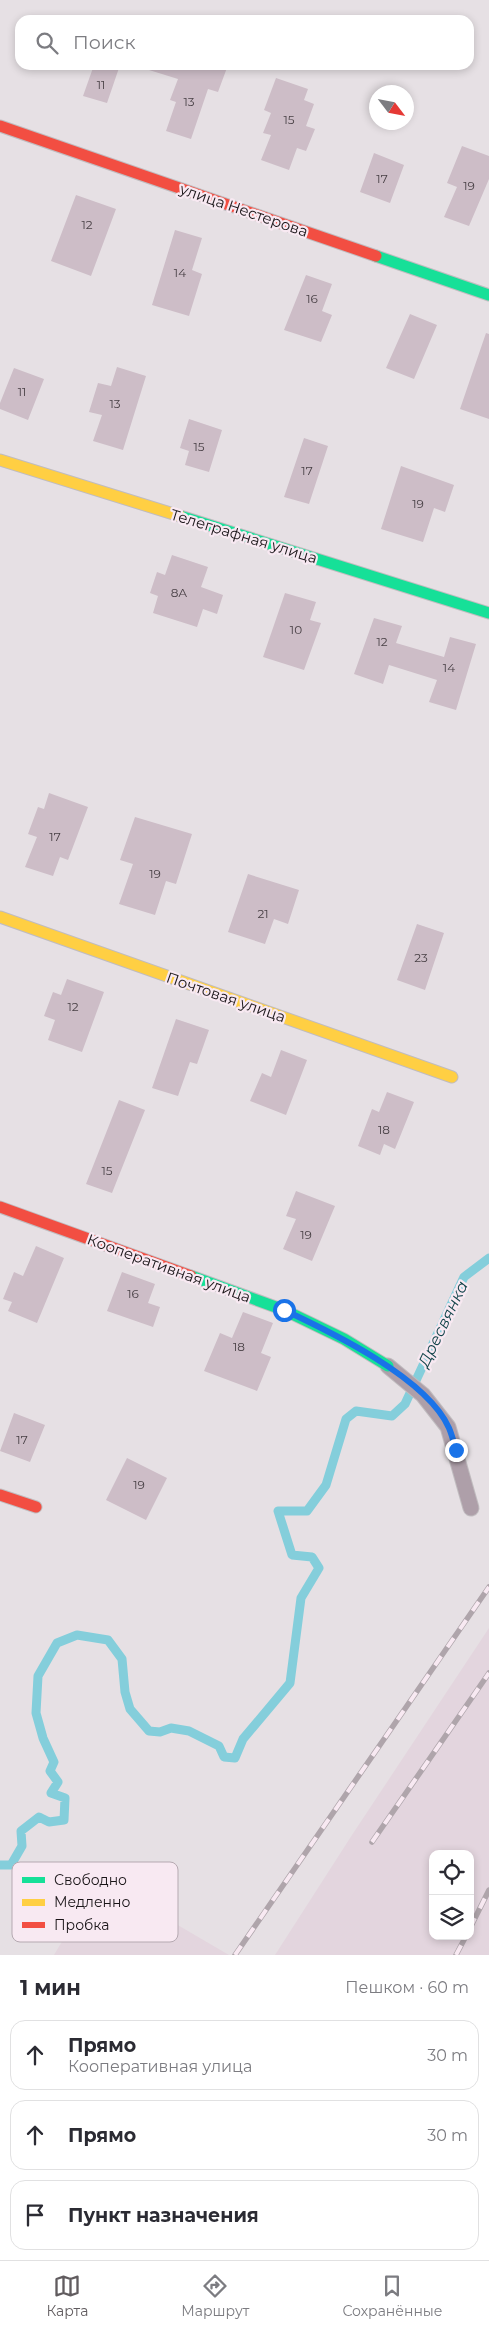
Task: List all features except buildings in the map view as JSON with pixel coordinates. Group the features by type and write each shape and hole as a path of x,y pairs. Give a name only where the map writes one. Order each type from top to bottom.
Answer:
{"street":[{"name":"улица Нестерова","path":"0,126 489,294"},
{"name":"Телеграфная улица","path":"0,460 489,613"},
{"name":"Почтовая улица","path":"0,917 452,1077"},
{"name":"Кооперативная улица","path":"0,1207 284,1310 344,1339 388,1366"},
{"path":"0,1496 36,1508"}],"lane":[{"path":"388,1366 423,1395 448,1427 471,1508"}],"shaded area":[{"path":"489,1628 489,1955 275,1955 352,1835"},
{"path":"178,1925 229,1955 54,1955 62,1942 178,1942"}],"waterway":[{"name":"Дресвянка","path":"13,1862 22,1846 21,1831 39,1817 49,1822 64,1820 65,1798 51,1793 58,1782 50,1771 54,1762 43,1738 36,1713 38,1676 57,1643 77,1635 108,1640 122,1659 125,1692 130,1709 149,1731 160,1732 171,1728 189,1731 219,1746 224,1757 235,1758 243,1739 290,1683 301,1598 319,1568 312,1557 292,1555 278,1511 307,1511 326,1485 346,1419 356,1411 392,1416 405,1404 464,1277 489,1258"},
{"name":"Дресвянка","path":"0,1865 11,1865 12,1863"}],"railway":[{"path":"235,1955 489,1587"},
{"path":"372,1842 489,1673"},
{"path":"474,1920 489,1890"},
{"path":"456,1955 464,1940"}],"traffic: fast":[{"path":"376,256 489,295"},
{"path":"180,516 489,613"},
{"path":"191,1276 284,1310 344,1339 388,1366"}],"traffic: slow":[{"path":"0,460 180,516"},
{"path":"0,917 452,1077"}],"traffic: jam":[{"path":"0,126 376,256"},
{"path":"0,1207 191,1276"},
{"path":"0,1495 36,1507"}],"route":[{"path":"284,1310 344,1339 388,1366 423,1395 435,1408 448,1427 456,1450"}]}
